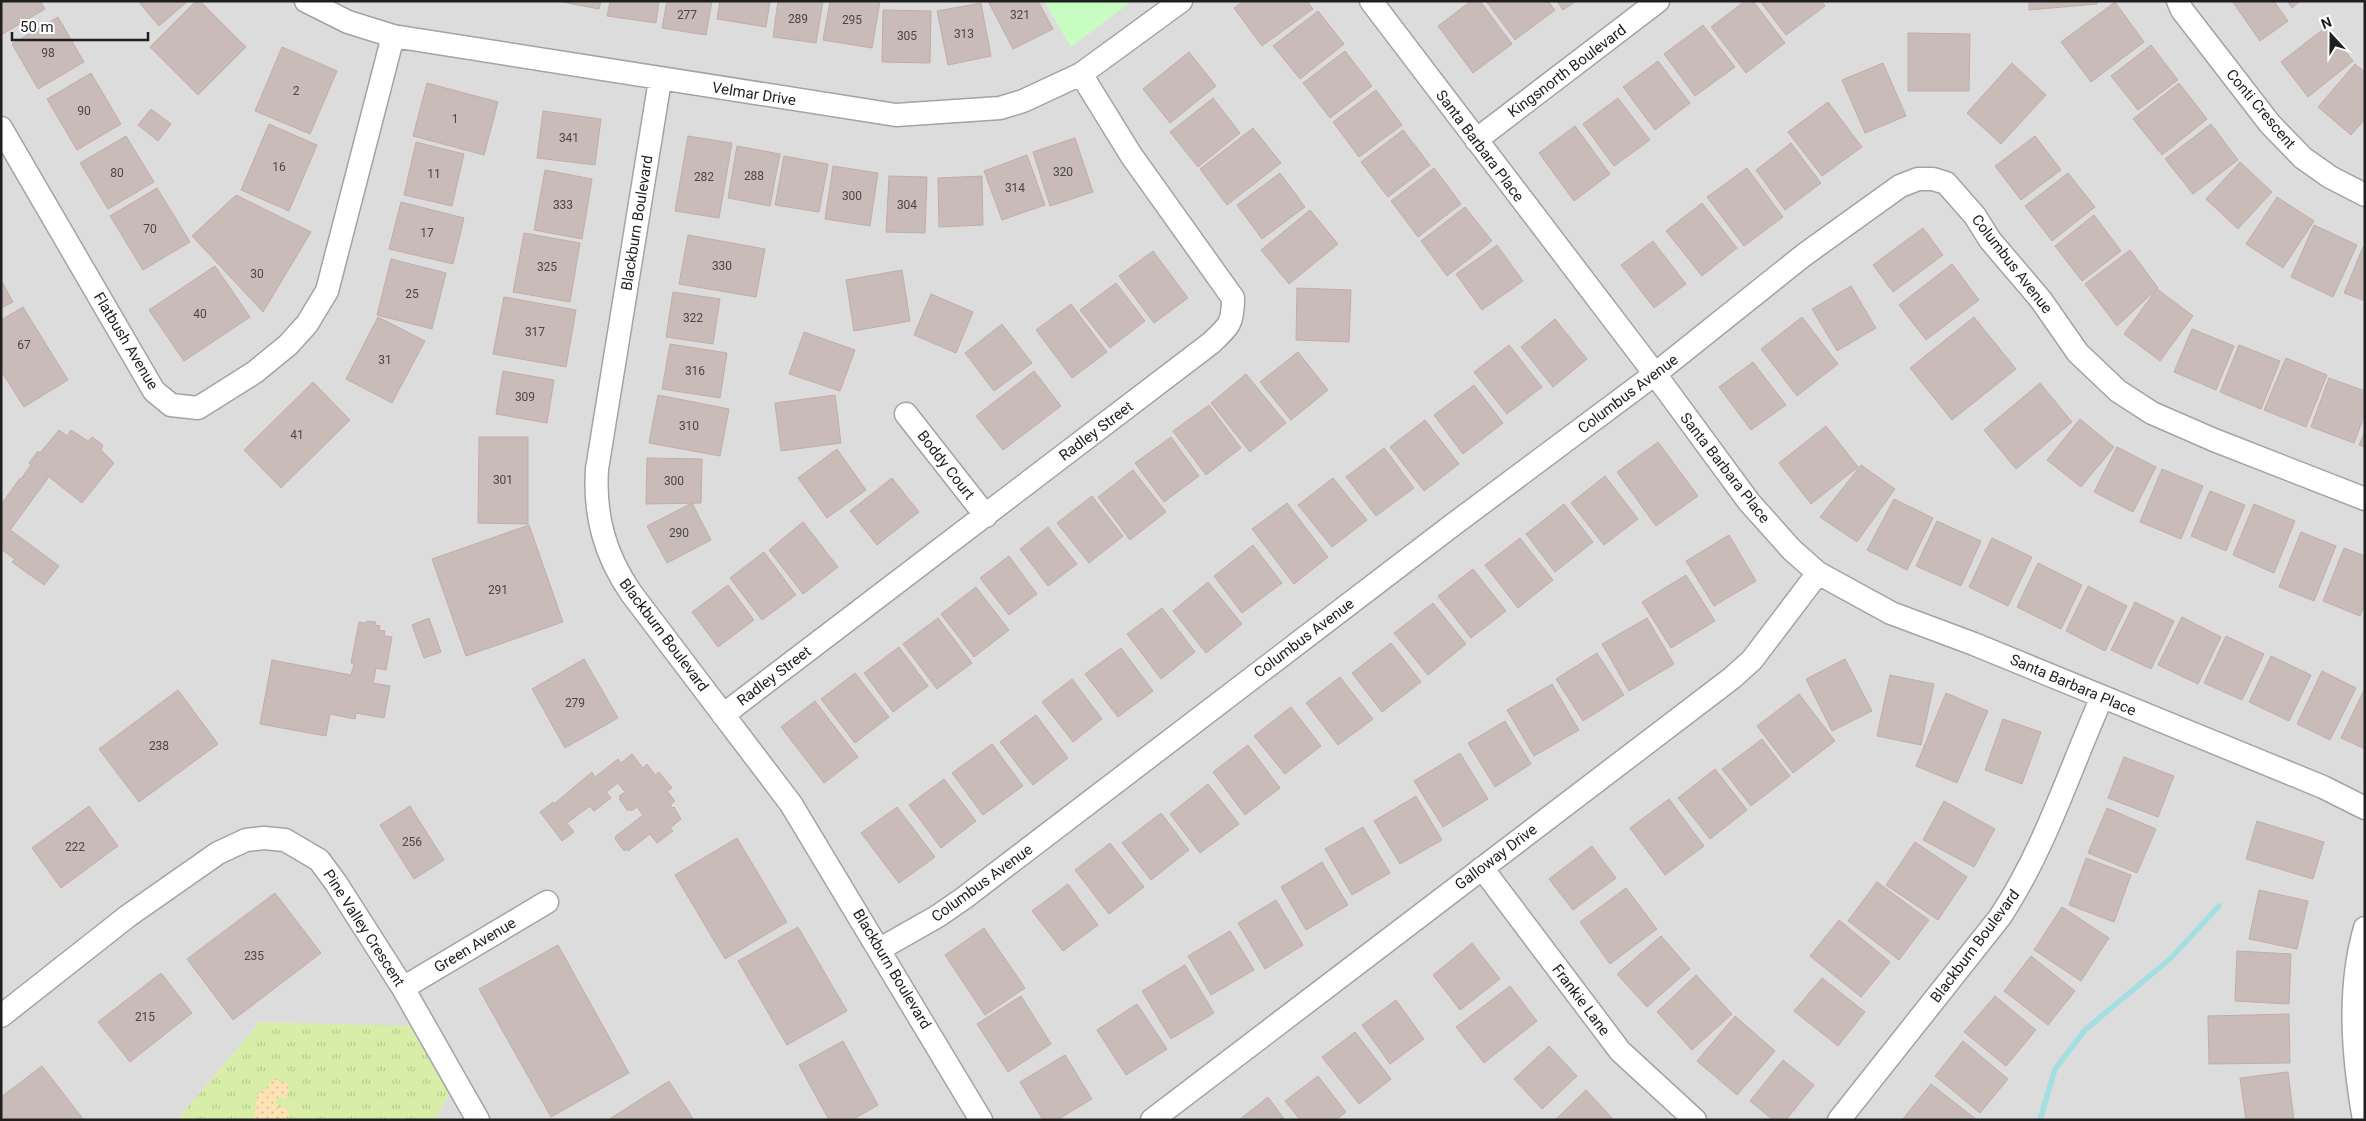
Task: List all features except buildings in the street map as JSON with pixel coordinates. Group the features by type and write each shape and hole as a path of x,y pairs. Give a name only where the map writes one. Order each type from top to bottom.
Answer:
{"street":[{"name":"Velmar Drive","path":"306,1 348,22 393,36 660,80 896,115 1000,108 1023,101 1081,74 1181,1"},
{"name":"Santa Barbara Place","path":"1371,1 1654,374 1748,502 1792,550 1818,573 1890,613 1974,644 2323,787 2365,808"},
{"name":"Kingsnorth Boulevard","path":"1476,140 1658,1"},
{"name":"Conti Crescent","path":"2178,1 2182,10 2270,124 2303,158 2330,177 2365,195"},
{"name":"Flatbush Avenue","path":"1,128 154,392 171,406 198,408 255,372 288,345 307,324 327,291 393,36"},
{"name":"Radley Street","path":"724,715 1211,343 1231,325 1233,298 1131,155 1081,74"},
{"name":"Blackburn Boulevard","path":"660,80 598,461 596,498 604,540 620,576 791,804 880,949 981,1120"},
{"name":"Columbus Avenue","path":"880,949 938,916 964,898 1450,527 1654,374 1804,255 1900,186 1918,179 1946,183 1975,216 1990,240 2041,300 2078,353 2118,391 2152,414 2365,499"},
{"name":"Boddy Court","path":"906,414 986,516"},
{"name":"Galloway Drive","path":"1152,1120 1732,678 1752,660 1818,573"},
{"name":"Blackburn Boulevard","path":"1839,1120 2000,917 2017,892 2042,840 2102,697"},
{"name":"Pine Valley Crescent","path":"1,1016 128,916 218,853 246,840 264,838 285,840 319,860 352,906 403,988 478,1120"},
{"name":"Frankie Lane","path":"1482,868 1620,1051 1695,1120"},
{"name":"Green Avenue","path":"403,988 547,902"},
{"path":"2364,1120 2353,1043 2357,973 2365,928"}],"shaded area":[{"path":"1,1 2365,1 2365,1120 436,1120 457,1077 260,1022 177,1120 1,1120"}],"green space":[{"path":"1044,1 1132,1 1071,47"},
{"path":"260,1022 413,1026 457,1077 436,1120 177,1120"}],"sand":[{"path":"272,1080 287,1083 290,1089 285,1099 278,1097 275,1102 280,1108 289,1108 288,1120 253,1120 258,1093 264,1091"}],"waterway":[{"path":"2040,1120 2055,1069 2085,1030 2171,958 2219,906"}]}
